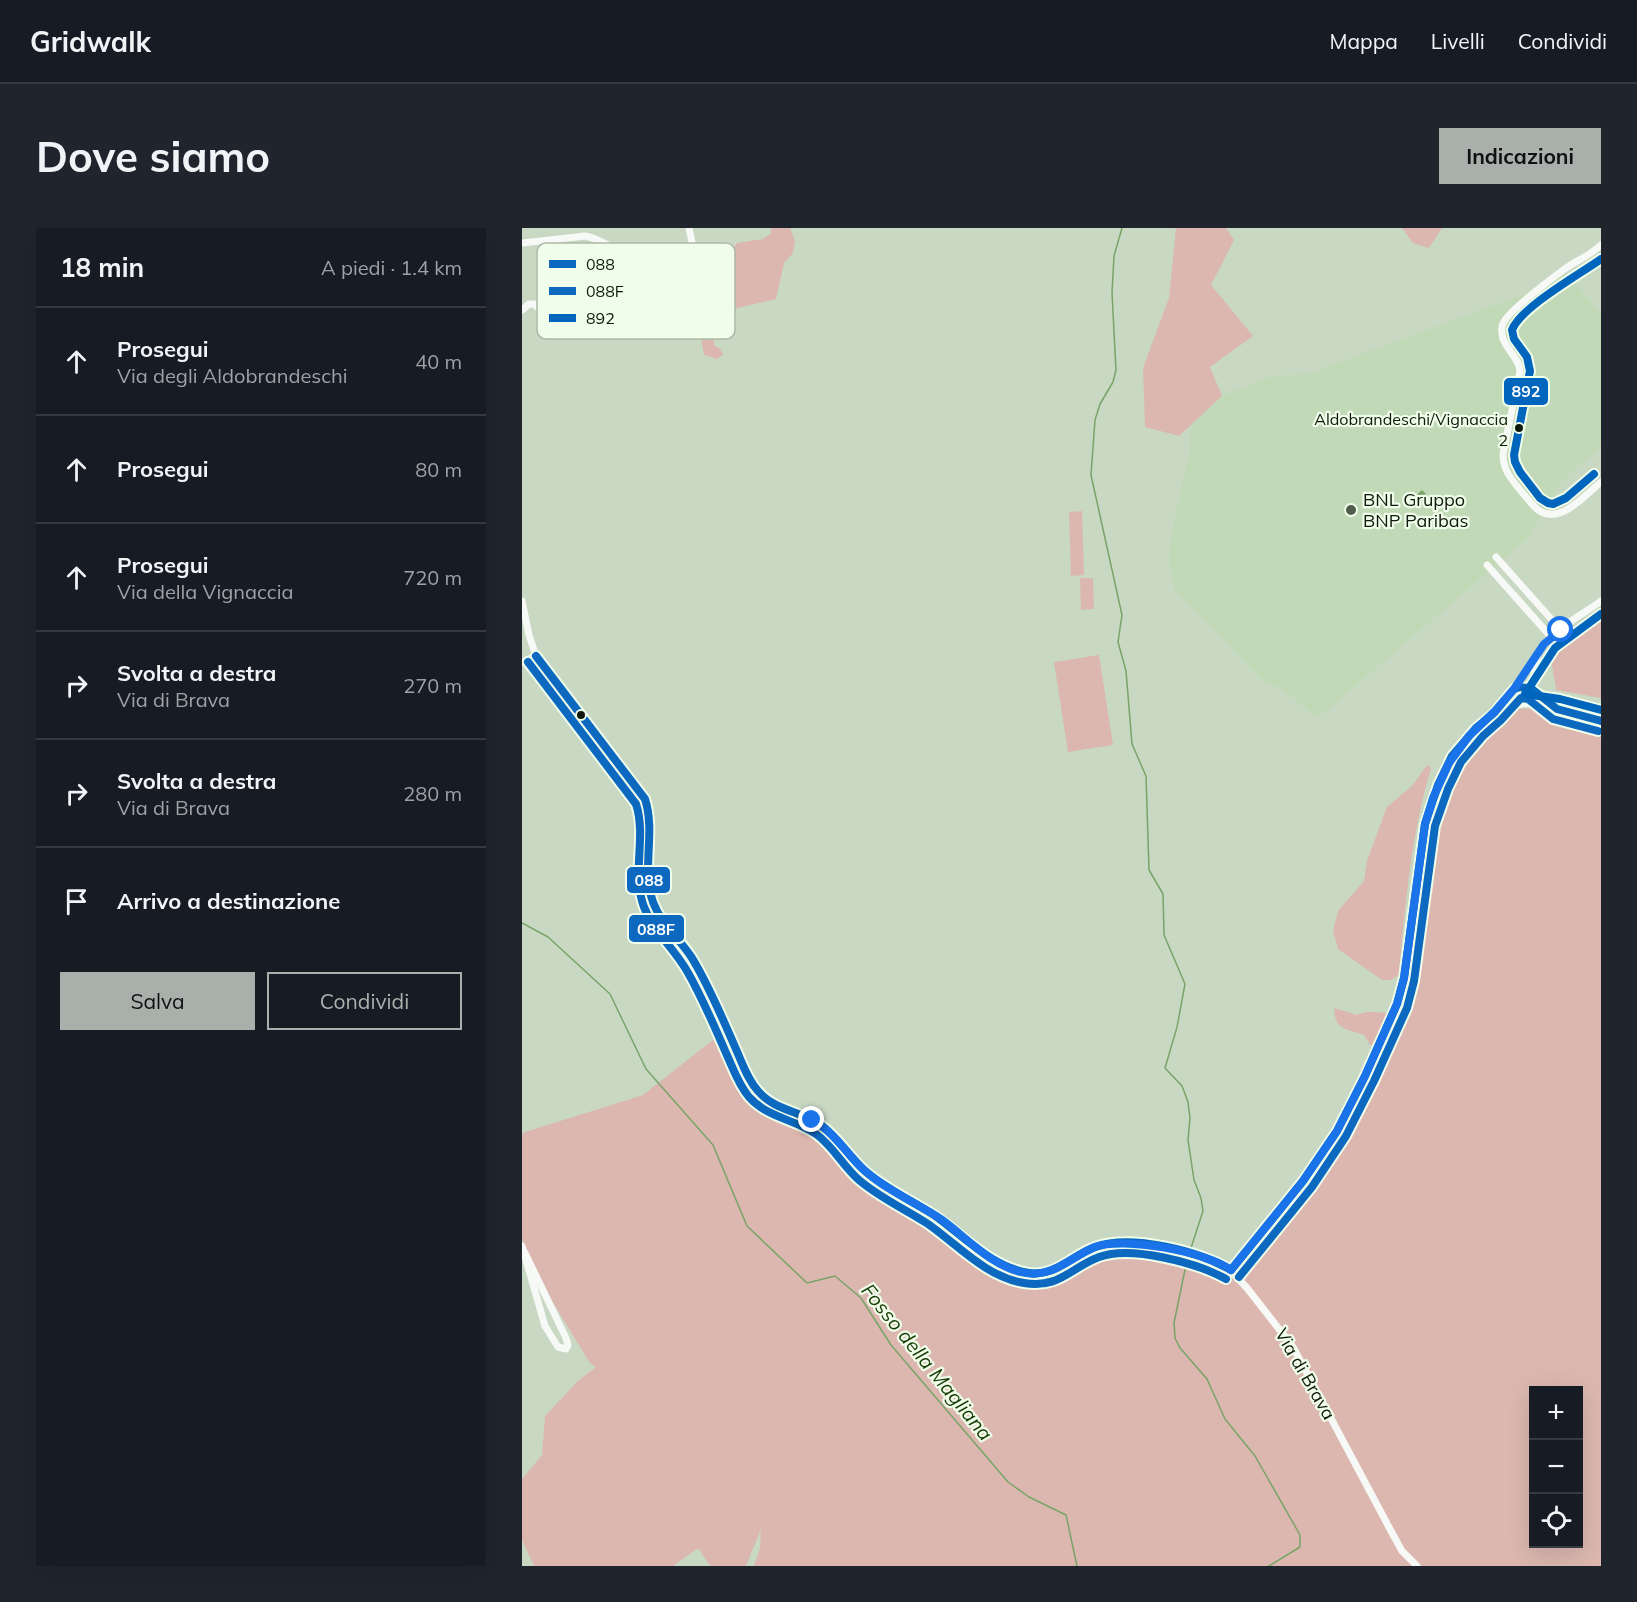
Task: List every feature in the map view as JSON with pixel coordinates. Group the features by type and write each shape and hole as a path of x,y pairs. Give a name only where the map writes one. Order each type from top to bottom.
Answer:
{"street":[{"path":"689,228 692,243"},
{"path":"522,243 588,237 603,243"},
{"path":"1601,245 1589,256 1563,270 1511,314 1503,323 1501,331 1504,342 1520,367 1503,454 1508,475 1534,507 1551,514 1567,510 1601,482"},
{"path":"522,310 529,304 537,306"},
{"path":"1496,557 1561,630"},
{"path":"1487,565 1551,637"},
{"name":"Via di Brava","path":"522,601 536,656 645,799 651,825 648,874 652,900 660,916 695,962 749,1078 763,1097 779,1108 818,1123 866,1172 943,1221 986,1255 1010,1269 1034,1274 1046,1272 1061,1267 1095,1247 1119,1242 1142,1244 1189,1254 1218,1262 1231,1270 1293,1347 1390,1531 1402,1551 1417,1566"},
{"path":"1231,1270 1327,1148 1365,1076 1397,1004 1403,986 1423,832 1431,803 1452,756 1514,689 1551,637 1601,601"},
{"path":"1521,704 1532,689 1538,655"},
{"path":"522,662 536,656"},
{"path":"1514,689 1522,686 1532,689 1557,709"},
{"path":"1514,689 1515,698 1521,704"},
{"path":"1494,712 1521,704 1557,709 1601,721"},
{"path":"523,1250 566,1338 568,1346 566,1349 559,1348 546,1329 523,1250"}],"shaded area":[{"path":"771,228 790,228 795,241 793,253 784,263 776,299 735,309 735,246 737,243 763,239 771,233"},
{"path":"1176,228 1226,228 1234,240 1211,285 1253,336 1210,367 1222,396 1179,436 1145,427 1143,368 1169,298"},
{"path":"1402,228 1442,228 1429,248 1413,243"},
{"path":"1563,270 1601,313 1601,446 1560,483 1527,539 1318,718 1282,689 1264,682 1175,590 1169,563 1171,535 1190,451 1191,425 1222,396 1273,376 1308,374 1541,288"},
{"path":"701,339 714,339 714,345 723,355 717,359 704,355"},
{"path":"1422,490 1428,496 1414,508 1408,502"},
{"path":"1082,511 1084,575 1071,576 1069,512"},
{"path":"1080,578 1093,578 1094,609 1081,610"},
{"path":"1601,608 1601,698 1556,690 1551,658 1575,627"},
{"path":"1099,655 1113,745 1068,752 1054,662"},
{"path":"1541,708 1601,724 1601,1566 754,1566 760,1548 761,1529 746,1566 710,1566 698,1548 673,1566 534,1566 522,1540 522,1479 542,1455 545,1416 578,1381 596,1367 590,1363 552,1301 522,1239 522,1133 643,1095 714,1039 728,1041 752,1087 766,1105 823,1131 867,1177 937,1221 996,1270 1007,1275 1037,1280 1061,1272 1101,1250 1128,1247 1206,1262 1232,1277 1321,1163 1363,1089 1405,992 1426,835 1436,799 1455,753 1499,713 1514,709"},
{"path":"1427,765 1431,768 1418,819 1406,897 1399,975 1391,980 1382,980 1338,949 1333,931 1338,911 1364,881 1367,861 1387,807 1412,786"},
{"path":"1334,1008 1357,1015 1369,1012 1390,1014 1376,1045 1370,1045 1364,1035 1339,1025"}],"waterway":[{"path":"1122,228 1114,256 1112,293 1116,370 1113,382 1100,404 1095,420 1091,475 1122,615 1118,642 1126,671 1132,744 1146,776 1149,870 1163,894 1164,935 1185,984 1177,1027 1165,1068 1182,1086 1188,1102 1190,1118 1188,1140 1194,1180 1203,1211 1190,1251"},
{"name":"Fosso della Magliana","path":"522,923 548,937 610,994 646,1069 713,1145 747,1226 807,1283 835,1276 861,1298 891,1345 1008,1482 1029,1497 1066,1515 1077,1566"},
{"path":"1188,1255 1174,1323 1175,1338 1180,1348 1207,1379 1225,1419 1255,1456 1300,1535 1300,1547 1269,1566"}],"transit line":[{"name":"892","path":"1594,474 1566,498 1553,504 1540,498 1520,472 1514,455 1530,371 1527,357 1514,339 1512,330 1527,311 1539,301 1601,259"},
{"name":"892","path":"1601,614 1555,648 1525,694 1560,699 1601,710"},
{"name":"088","path":"536,656 645,799 649,825 648,877 656,910 698,969 748,1076 765,1098 821,1125 859,1166 873,1177 934,1215 990,1258 1015,1270 1029,1273 1047,1272 1095,1247 1127,1242 1183,1251 1231,1270"},
{"name":"088F","path":"528,662 636,804 640,830 640,894 644,907 653,924 687,971 708,1011 739,1081 756,1104 816,1134 867,1186 928,1224 985,1267 1010,1280 1024,1283 1046,1283 1099,1257 1128,1253 1146,1254 1182,1262 1226,1279"},
{"name":"088","path":"1231,1270 1303,1181 1337,1131 1365,1076 1397,1004 1404,978 1425,824 1438,785 1452,756 1514,689 1520,687 1532,689 1557,709 1601,721"},
{"name":"088F","path":"1239,1277 1312,1187 1346,1136 1407,1008 1414,981 1435,826 1448,789 1461,762 1521,698 1528,699 1553,719 1598,731"}],"place":[{"name":"Aldobrandeschi/Vignaccia 2","path":"1519,428"},
{"name":"BNL Gruppo BNP Paribas","path":"1351,510"}],"route":[{"path":"812,1120 826,1128 846,1153 866,1172 943,1221 986,1255 1010,1269 1040,1274 1061,1267 1095,1247 1119,1242 1161,1247 1193,1255 1218,1262 1231,1270 1327,1148 1365,1076 1397,1004 1403,986 1425,824 1438,785 1449,763 1476,728 1514,689 1544,644 1561,630"}]}
